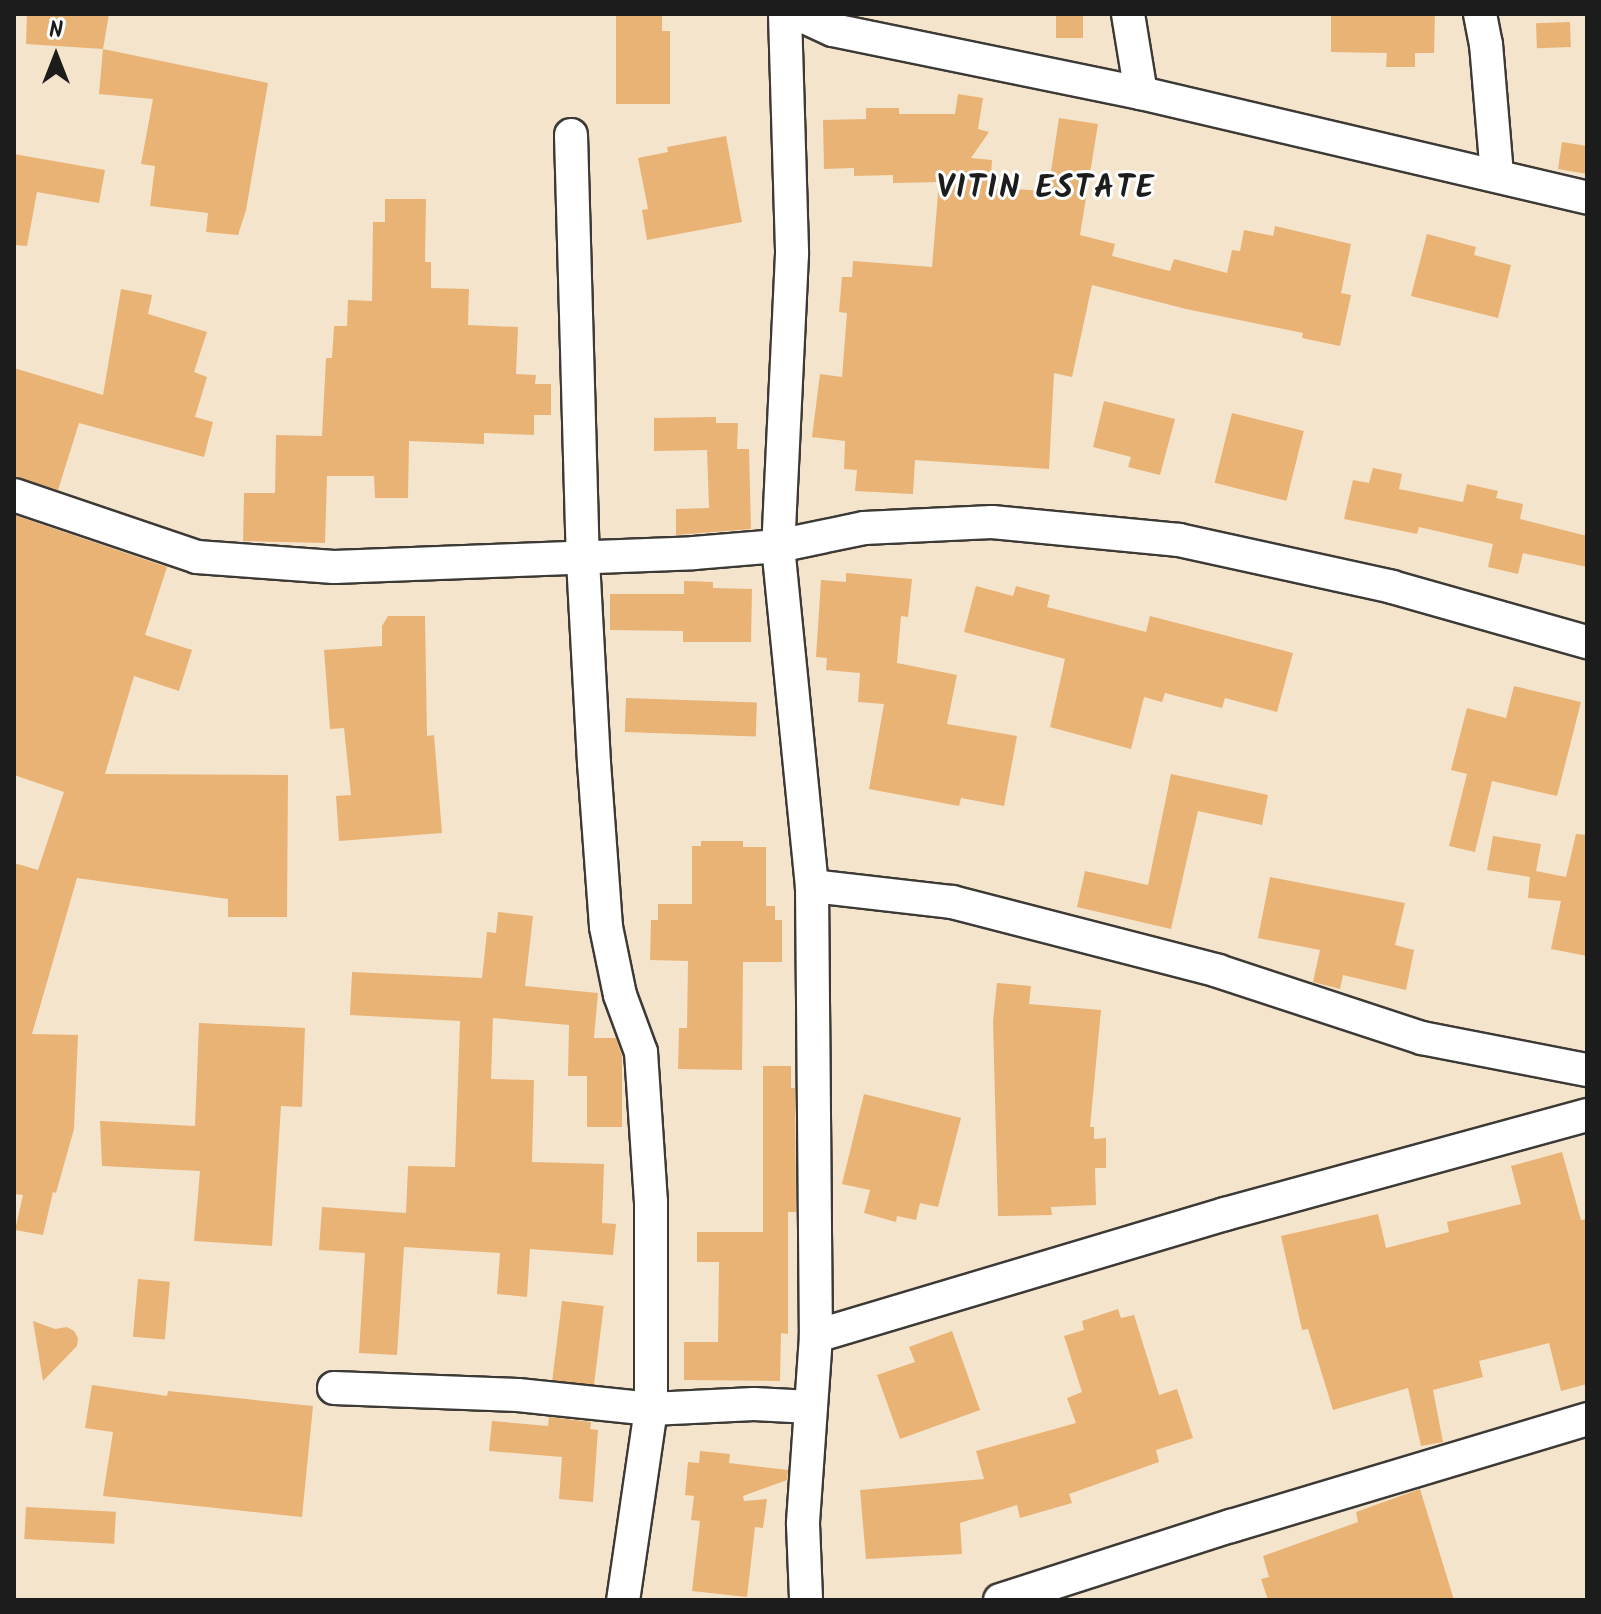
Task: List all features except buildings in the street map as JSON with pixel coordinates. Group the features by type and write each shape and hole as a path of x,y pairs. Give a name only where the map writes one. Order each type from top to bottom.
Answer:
{"street":[{"path":"785,14 792,254 778,546 812,886 816,1336 803,1524 806,1600"},
{"path":"798,14 833,30 1141,93 1587,198"},
{"path":"1128,14 1141,93"},
{"path":"1480,14 1486,44 1497,176"},
{"path":"571,135 583,560 606,927 620,995 641,1052 651,1202 651,1409 623,1600"},
{"path":"14,495 197,557 334,567 583,560 778,546 864,528 992,522 1179,540 1392,587 1587,642"},
{"path":"812,886 952,902 1218,971 1422,1038 1587,1070"},
{"path":"816,1336 1225,1214 1587,1115"},
{"path":"334,1388 518,1395 651,1409 754,1404 811,1407"},
{"path":"1000,1600 1231,1526 1587,1419"}],"district":[{"name":"VITIN ESTATE","path":"1046,189"}]}
